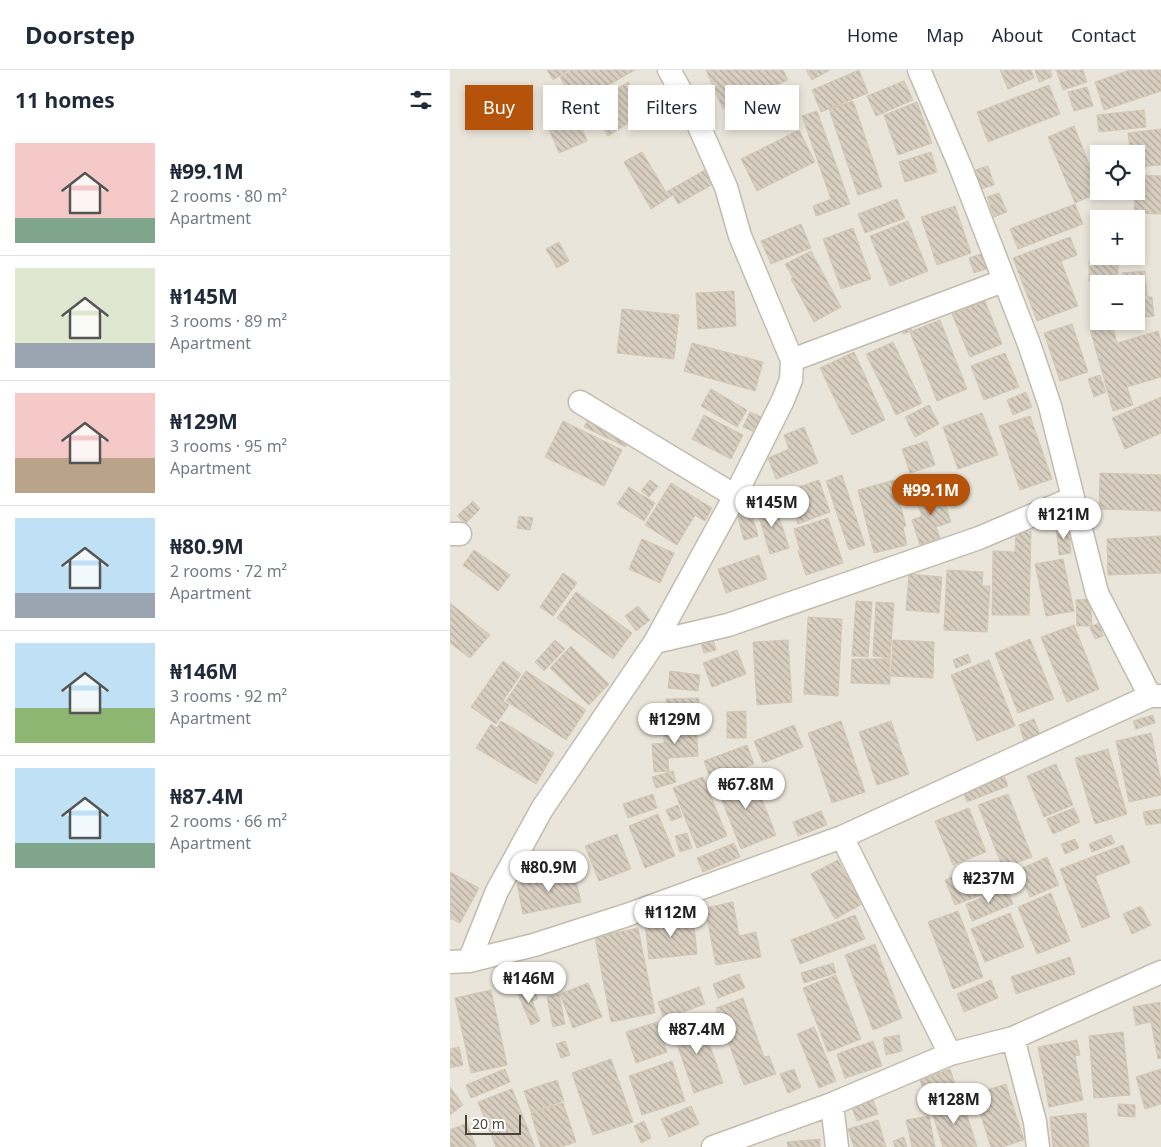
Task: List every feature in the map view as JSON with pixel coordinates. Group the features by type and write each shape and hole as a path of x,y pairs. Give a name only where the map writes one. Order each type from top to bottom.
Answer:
{"street":[{"path":"459,962 542,809 655,642 735,496 791,380 792,360 740,236 726,187 694,115 669,70"},
{"path":"459,962 534,945 627,915 842,837 1155,696 1097,593 1050,406 1029,344 960,166 919,70"},
{"path":"792,360 1004,282"},
{"path":"580,402 735,496"},
{"path":"655,642 728,625 979,538 1073,498"},
{"path":"842,837 950,1054"},
{"path":"713,1147 832,1104 950,1054 1013,1038 1161,972"},
{"path":"1013,1038 1035,1122 1038,1147"},
{"path":"832,1104 838,1147"}],"shaded area":[{"path":"450,70 1161,70 1161,1147 450,1147"}],"building":[{"path":"547,70 569,70 553,80"},
{"path":"572,70 635,70 609,85 564,85 560,77"},
{"path":"706,70 783,70 788,80 777,85 725,85 725,108 723,109 715,91 715,85 713,85"},
{"path":"806,70 830,70 812,80"},
{"path":"859,70 868,93 821,112 812,90"},
{"path":"1000,70 1031,70 1034,78 1008,89"},
{"path":"1035,70 1050,70 1052,77 1039,82"},
{"path":"1056,70 1083,70 1087,82 1063,90"},
{"path":"1130,70 1161,70 1161,91 1104,110 1095,82"},
{"path":"904,81 913,100 876,116 867,96"},
{"path":"628,82 630,85 628,85 628,123 618,130 618,88"},
{"path":"1049,85 1060,114 988,142 977,112"},
{"path":"1087,87 1093,106 1074,111 1068,92"},
{"path":"853,101 882,187 858,195 829,109"},
{"path":"917,102 932,143 898,155 884,115"},
{"path":"1144,110 1146,127 1099,132 1097,115"},
{"path":"817,111 850,204 816,216 813,206 831,199 802,116"},
{"path":"1074,126 1090,167 1090,196 1075,203 1048,137"},
{"path":"1161,129 1161,165 1145,166 1145,145 1130,145 1128,133"},
{"path":"549,130 583,130 587,141 559,153"},
{"path":"604,130 617,130 608,136"},
{"path":"799,130 815,162 757,191 741,159"},
{"path":"642,152 666,192 705,170 713,184 678,204 673,195 651,209 624,162"},
{"path":"931,152 937,172 905,182 899,162"},
{"path":"988,166 994,185 981,189 975,170"},
{"path":"1145,175 1161,176 1161,214 1145,213 1145,210 1134,210 1135,200 1145,200"},
{"path":"999,193 1007,212 994,217 987,197"},
{"path":"897,199 905,218 865,233 858,214"},
{"path":"1075,204 1083,224 1018,249 1010,229"},
{"path":"955,206 971,253 937,265 921,217"},
{"path":"908,221 928,271 890,286 870,236"},
{"path":"801,224 811,248 771,264 761,241"},
{"path":"853,228 871,279 841,289 823,239"},
{"path":"1070,237 1077,255 1061,261 1078,306 1037,321 1013,258"},
{"path":"559,242 569,261 557,268 546,249"},
{"path":"811,251 841,307 814,322 785,264"},
{"path":"984,253 989,268 974,273 969,258"},
{"path":"1089,261 1090,265 1118,265 1118,275 1090,275 1089,281"},
{"path":"1145,271 1147,297 1152,297 1154,316 1145,317 1145,275 1122,275 1122,273"},
{"path":"734,291 736,326 698,329 696,293"},
{"path":"985,301 1002,344 970,357 952,314"},
{"path":"622,309 679,315 674,359 617,353"},
{"path":"908,319 912,331 903,334 899,322"},
{"path":"940,320 967,389 937,401 910,332"},
{"path":"1072,324 1088,372 1060,381 1044,333"},
{"path":"1090,330 1114,330 1117,343 1158,331 1161,342 1161,377 1127,387 1133,405 1113,411"},
{"path":"893,342 922,403 896,415 866,354"},
{"path":"692,343 763,362 755,391 684,371"},
{"path":"854,352 885,420 852,435 820,368"},
{"path":"1005,353 1019,387 984,400 971,366"},
{"path":"1100,375 1106,392 1094,397 1088,379"},
{"path":"711,389 747,410 737,427 701,406"},
{"path":"1026,392 1032,407 1013,415 1007,400"},
{"path":"1161,397 1161,433 1125,449 1112,418"},
{"path":"929,405 939,424 915,437 905,417"},
{"path":"750,412 764,418 757,433 743,427"},
{"path":"982,413 998,455 958,469 943,427"},
{"path":"704,415 743,435 731,459 692,439"},
{"path":"590,416 631,436 626,447 584,427"},
{"path":"1030,416 1052,479 1020,490 999,426"},
{"path":"563,421 622,450 604,486 545,457"},
{"path":"804,427 818,463 776,479 768,458 789,449 784,435"},
{"path":"927,441 935,465 910,473 902,449"},
{"path":"1100,473 1161,475 1161,511 1099,509"},
{"path":"842,475 865,545 849,550 826,481"},
{"path":"650,480 658,486 649,497 641,491"},
{"path":"819,480 830,512 798,524 787,491"},
{"path":"894,480 906,526 903,527 907,545 874,553 858,490"},
{"path":"671,483 712,508 705,521 695,515 677,545 645,525"},
{"path":"629,487 655,503 644,521 617,504"},
{"path":"940,488 951,522 936,527 940,538 920,545 912,520 922,516 915,496"},
{"path":"473,501 480,509 465,524 457,516"},
{"path":"774,501 789,548 770,554 756,507"},
{"path":"751,511 758,536 744,540 737,515"},
{"path":"519,516 533,518 530,530 517,528"},
{"path":"828,518 843,563 806,575 798,551 800,550 794,529"},
{"path":"1069,525 1071,553 1059,555 1056,526"},
{"path":"1016,531 1031,531 1029,615 992,615 993,551 1015,552"},
{"path":"1161,536 1161,573 1108,575 1107,539"},
{"path":"642,539 674,553 660,583 629,569"},
{"path":"474,550 510,575 498,591 463,565"},
{"path":"759,555 767,579 726,593 718,569"},
{"path":"1063,559 1074,611 1046,616 1035,564"},
{"path":"947,570 983,572 982,586 990,586 987,632 944,630"},
{"path":"563,573 577,583 553,616 540,607"},
{"path":"909,574 942,577 939,613 906,610"},
{"path":"576,592 632,633 613,659 557,618"},
{"path":"1090,599 1092,626 1077,626 1076,600"},
{"path":"856,601 872,602 868,657 852,656"},
{"path":"876,602 894,603 890,658 873,656"},
{"path":"450,603 490,635 470,658 450,643"},
{"path":"638,606 650,620 636,631 625,616"},
{"path":"808,617 842,619 838,696 804,694"},
{"path":"1099,623 1103,636 1095,639 1090,627"},
{"path":"1074,625 1099,689 1067,702 1041,637"},
{"path":"712,635 716,650 704,653 700,639"},
{"path":"1030,639 1054,699 1018,713 995,653"},
{"path":"555,640 565,649 544,671 535,662"},
{"path":"788,640 792,702 757,705 753,642"},
{"path":"893,640 934,642 933,678 891,676"},
{"path":"571,646 609,684 589,705 550,668"},
{"path":"737,650 746,674 712,687 703,663"},
{"path":"968,654 971,662 956,668 953,660"},
{"path":"852,659 890,659 890,684 851,683"},
{"path":"989,660 1015,726 977,741 951,675"},
{"path":"503,661 521,674 503,701 509,705 496,724 471,707"},
{"path":"526,671 586,710 566,740 506,701"},
{"path":"670,671 700,675 698,691 668,688"},
{"path":"699,698 699,718 666,719 666,699"},
{"path":"746,711 746,738 727,738 727,712"},
{"path":"1153,715 1155,723 1136,729 1133,721"},
{"path":"1034,719 1040,735 1024,740 1019,725"},
{"path":"501,721 554,753 536,784 476,748 491,724 497,728"},
{"path":"841,721 865,792 832,803 808,733"},
{"path":"891,721 909,774 877,785 859,732"},
{"path":"696,723 698,756 668,758 669,771 654,772 652,744 664,743 663,726"},
{"path":"794,725 803,747 763,763 754,741"},
{"path":"1151,733 1161,781 1161,795 1129,802 1116,741"},
{"path":"747,745 754,764 711,780 704,761"},
{"path":"1108,749 1127,814 1095,824 1075,758"},
{"path":"1056,764 1073,805 1044,817 1027,776"},
{"path":"673,771 676,782 656,788 652,777"},
{"path":"751,772 776,835 741,849 716,785"},
{"path":"1003,773 1008,786 967,802 962,789"},
{"path":"703,777 727,836 697,848 673,788"},
{"path":"653,794 657,808 628,818 623,804"},
{"path":"1008,794 1032,857 1003,868 978,805"},
{"path":"678,805 682,817 671,821 666,810"},
{"path":"969,808 986,852 953,865 935,821"},
{"path":"1074,808 1080,822 1053,834 1046,819"},
{"path":"1161,809 1161,823 1146,825 1143,812"},
{"path":"821,811 827,825 798,836 793,822"},
{"path":"658,814 675,856 645,868 629,826"},
{"path":"687,833 692,848 680,852 675,836"},
{"path":"617,834 631,869 599,881 585,846"},
{"path":"1111,835 1115,843 1092,852 1089,844"},
{"path":"1075,839 1079,848 1065,854 1061,844"},
{"path":"734,843 740,857 703,872 697,858"},
{"path":"1123,845 1130,863 1095,876 1110,917 1082,928 1060,869"},
{"path":"1047,857 1059,885 1030,897 1018,870"},
{"path":"838,860 862,904 835,919 811,874"},
{"path":"989,863 999,888 955,905 945,880"},
{"path":"450,872 479,888 460,923 450,918"},
{"path":"574,872 581,902 523,914 517,884"},
{"path":"1007,888 1013,904 972,921 966,904"},
{"path":"1051,893 1070,941 1037,954 1018,907"},
{"path":"733,902 739,936 756,932 761,957 716,965 705,908"},
{"path":"1141,906 1151,925 1132,934 1123,914"},
{"path":"958,911 983,977 953,989 928,922"},
{"path":"1010,913 1024,947 985,962 971,929"},
{"path":"855,915 865,939 800,964 791,940"},
{"path":"693,917 697,954 649,959 645,923"},
{"path":"638,928 655,1013 611,1022 595,937"},
{"path":"875,944 902,1018 873,1030 845,955"},
{"path":"1070,957 1075,974 1016,994 1011,977"},
{"path":"833,963 836,973 804,983 801,973"},
{"path":"739,974 745,988 718,998 713,984"},
{"path":"836,975 861,1039 828,1052 803,988"},
{"path":"991,980 998,998 964,1012 957,994"},
{"path":"588,983 602,1017 573,1028 560,994"},
{"path":"532,985 538,999 532,1001 540,1021 531,1025 517,992"},
{"path":"699,987 705,1004 664,1019 658,1002"},
{"path":"491,990 507,1065 471,1073 455,998"},
{"path":"559,994 565,1024 553,1027 547,997"},
{"path":"743,998 764,1057 769,1056 776,1074 744,1085 716,1008"},
{"path":"1160,1002 1161,1058 1158,1059 1151,1022 1136,1025 1133,1007"},
{"path":"700,1017 723,1083 694,1093 671,1027"},
{"path":"657,1022 667,1052 636,1063 626,1032"},
{"path":"814,1027 836,1081 819,1088 797,1034"},
{"path":"1123,1032 1130,1095 1094,1098 1089,1036"},
{"path":"899,1035 902,1051 886,1055 883,1038"},
{"path":"1077,1040 1080,1055 1075,1056 1083,1100 1049,1107 1038,1047"},
{"path":"565,1041 570,1055 561,1058 556,1044"},
{"path":"873,1041 882,1066 845,1078 837,1054"},
{"path":"459,1047 463,1065 450,1068 450,1049"},
{"path":"611,1059 633,1122 593,1135 572,1073"},
{"path":"672,1061 685,1101 642,1115 629,1076"},
{"path":"505,1069 510,1082 471,1098 466,1085"},
{"path":"794,1069 801,1087 788,1093 780,1074"},
{"path":"950,1069 956,1087 926,1097 920,1080"},
{"path":"1161,1069 1161,1104 1145,1109 1136,1077"},
{"path":"557,1080 564,1101 531,1112 524,1091"},
{"path":"1006,1084 1024,1140 1002,1147 991,1147 974,1094"},
{"path":"450,1087 463,1105 450,1115"},
{"path":"512,1089 535,1147 496,1147 478,1102"},
{"path":"872,1097 878,1114 857,1121 851,1105"},
{"path":"962,1099 977,1147 943,1147 931,1109"},
{"path":"563,1103 576,1142 561,1147 541,1147 531,1113"},
{"path":"1118,1104 1135,1105 1135,1117 1118,1116"},
{"path":"691,1106 699,1124 669,1137 661,1119"},
{"path":"1086,1113 1089,1147 1053,1147 1050,1117"},
{"path":"929,1116 935,1147 912,1147 906,1120"},
{"path":"878,1120 886,1147 854,1147 848,1129"},
{"path":"644,1121 651,1138 641,1143 634,1126"},
{"path":"467,1123 476,1147 450,1147 450,1130"},
{"path":"904,1137 907,1147 895,1147 893,1141"},
{"path":"820,1139 820,1147 788,1147 787,1142"}]}
